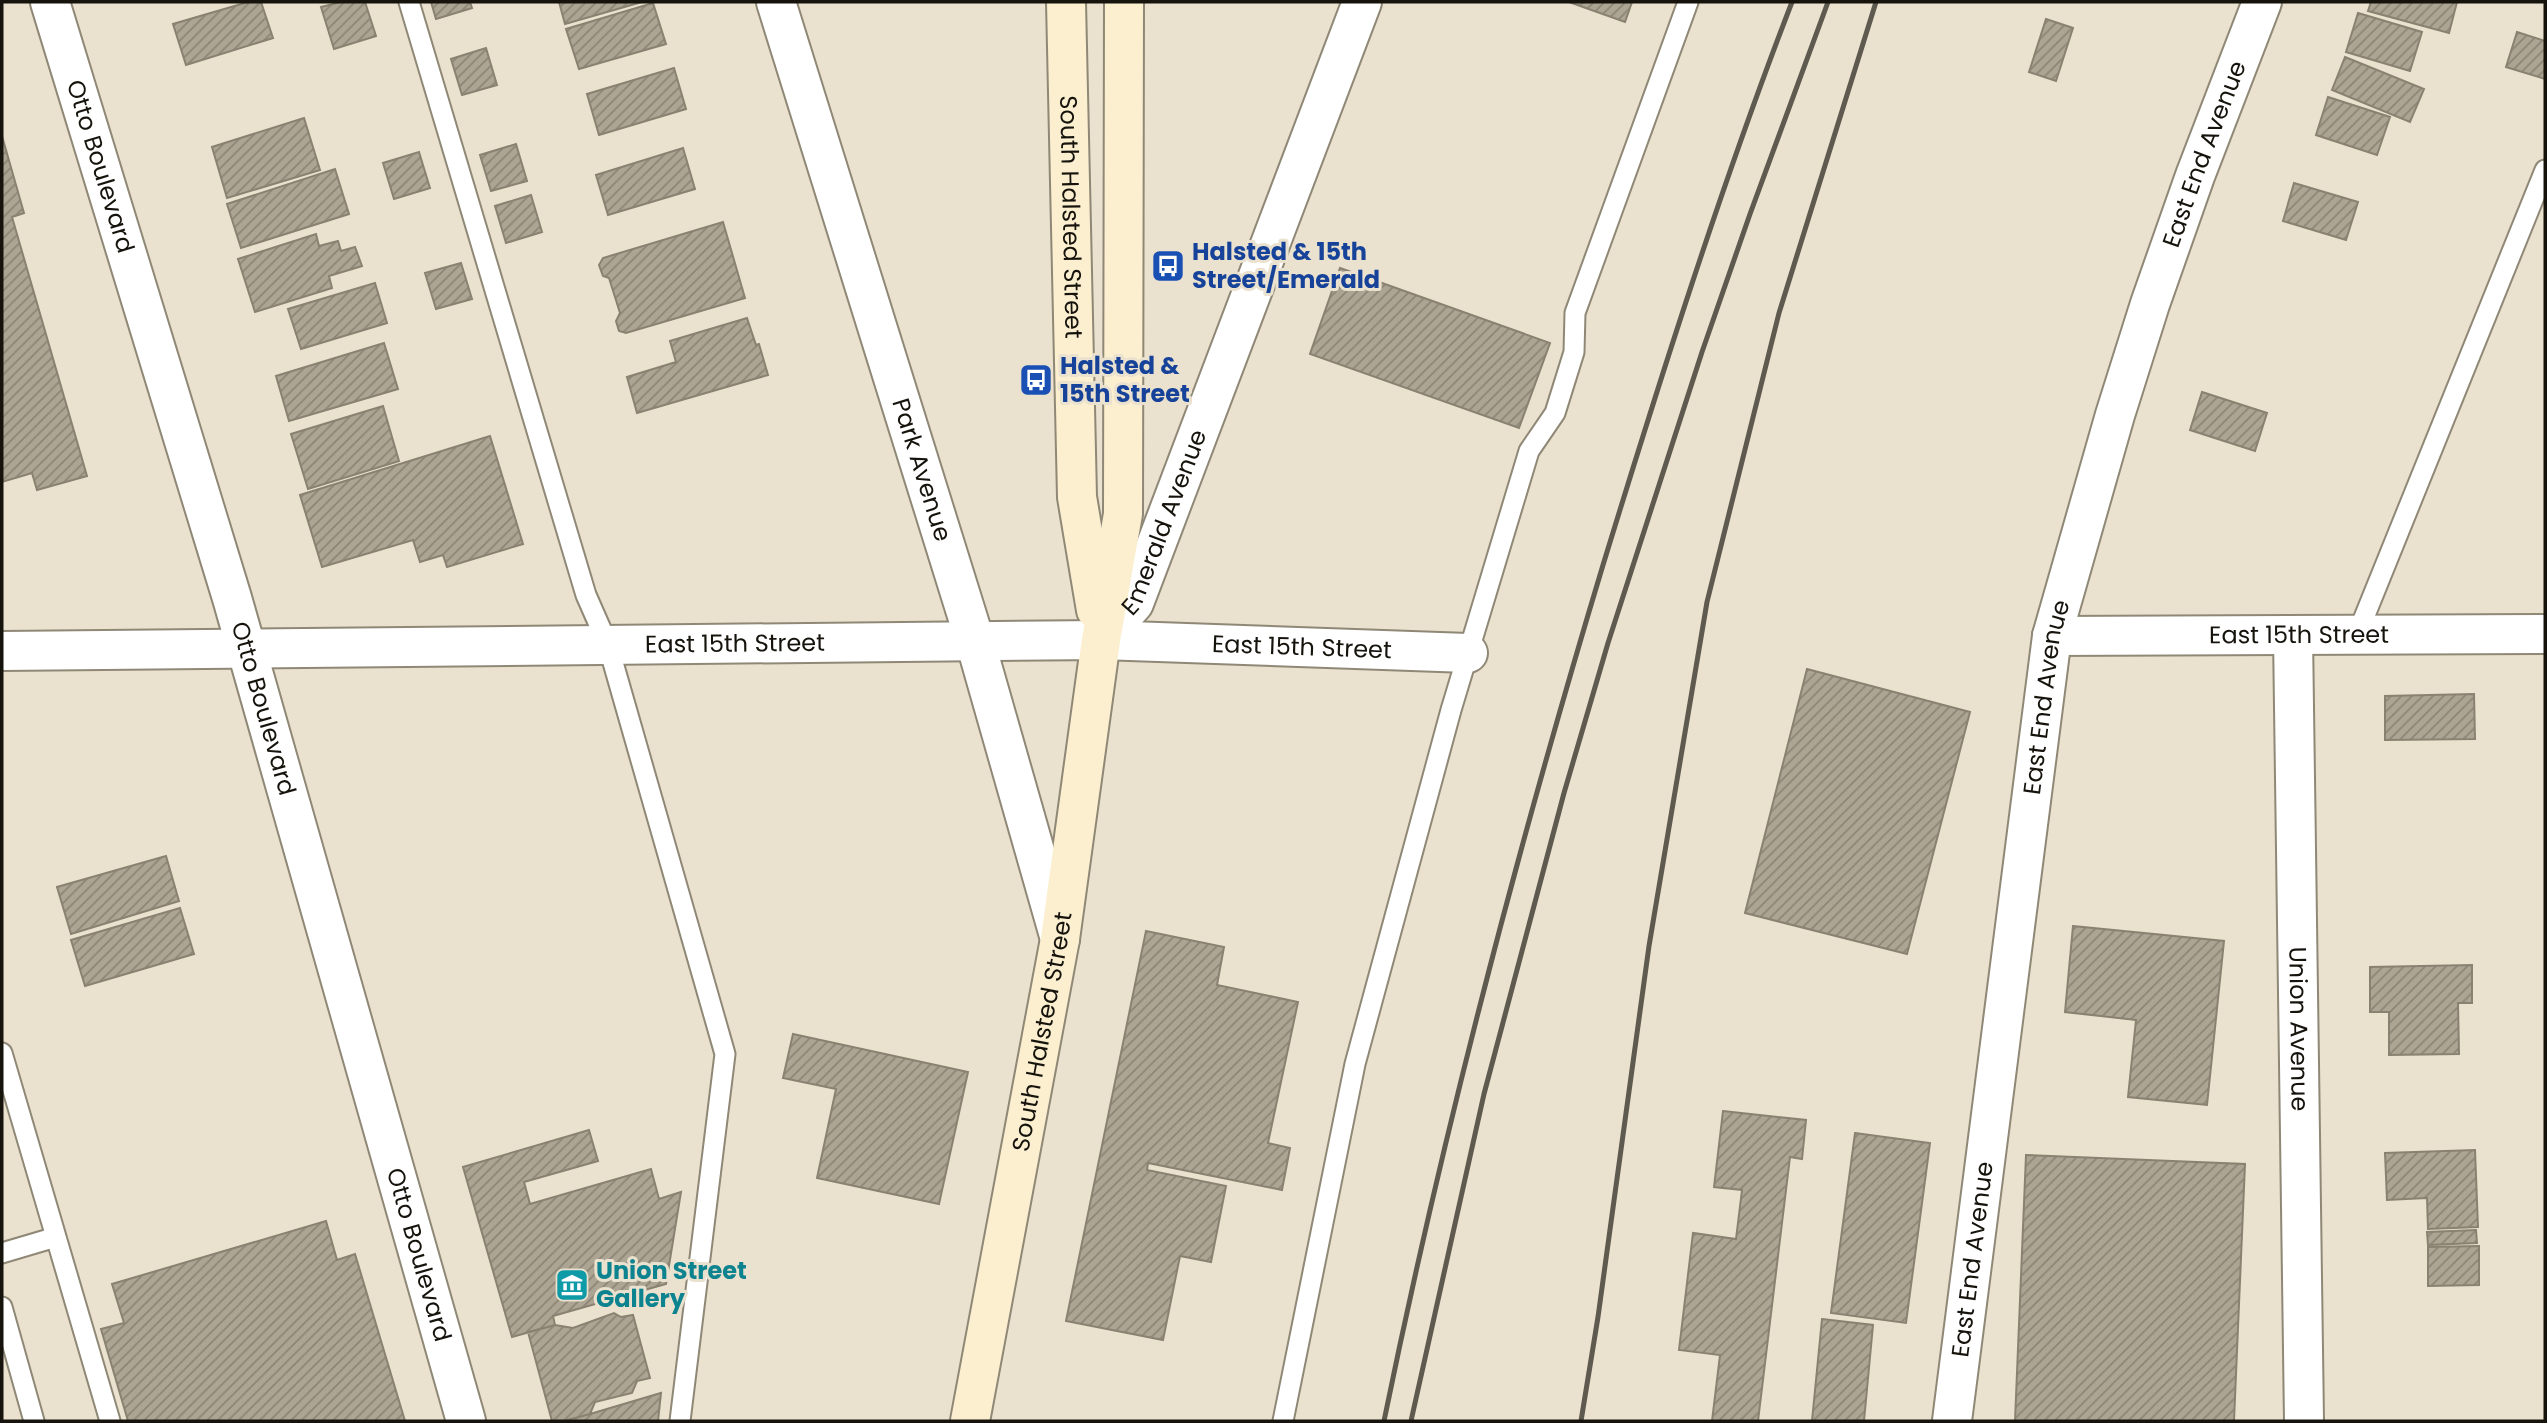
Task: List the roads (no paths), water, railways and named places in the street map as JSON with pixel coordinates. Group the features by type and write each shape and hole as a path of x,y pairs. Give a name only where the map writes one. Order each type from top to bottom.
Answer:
{"street":[{"name":"Otto Boulevard","path":"50,2 247,649 466,1421"},
{"name":"Park Avenue","path":"776,2 975,641 1060,939"},
{"name":"South Halsted Street","path":"1066,2 1076,497 1101,640"},
{"name":"South Halsted Street","path":"970,1421 1060,939 1101,640 1123,514 1124,2"},
{"name":"Emerald Avenue","path":"1101,640 1134,603 1362,2"},
{"name":"East End Avenue","path":"1952,1421 2052,636 2115,415 2150,304 2195,176 2262,2"},
{"name":"East 15th Street","path":"2052,636 2545,634"},
{"name":"Union Avenue","path":"2293,635 2304,1421"},
{"name":"East 15th Street","path":"2,651 1101,640 1468,653"}],"lane":[{"path":"409,2 586,595 608,645 724,1054 680,1421"},
{"path":"1283,1421 1355,1064 1468,653 1529,451 1555,413 1574,352 1575,313 1688,2"},
{"path":"2357,635 2545,170"},
{"path":"2,1053 110,1421"},
{"path":"2,1253 56,1237"},
{"path":"2,1307 34,1421"}],"railway":[{"path":"1384,1421 1457,1098 1541,777 1625,494 1693,282 1792,2"},
{"path":"1411,1421 1484,1094 1564,793 1608,643 1702,352 1828,2"},
{"path":"1581,1421 1649,946 1707,602 1779,313 1876,2"}],"place":[{"name":"Halsted & 15th Street/Emerald","path":"1168,266"},
{"name":"Halsted & 15th Street","path":"1036,380"},
{"name":"Union Street Gallery","path":"572,1285"}]}
